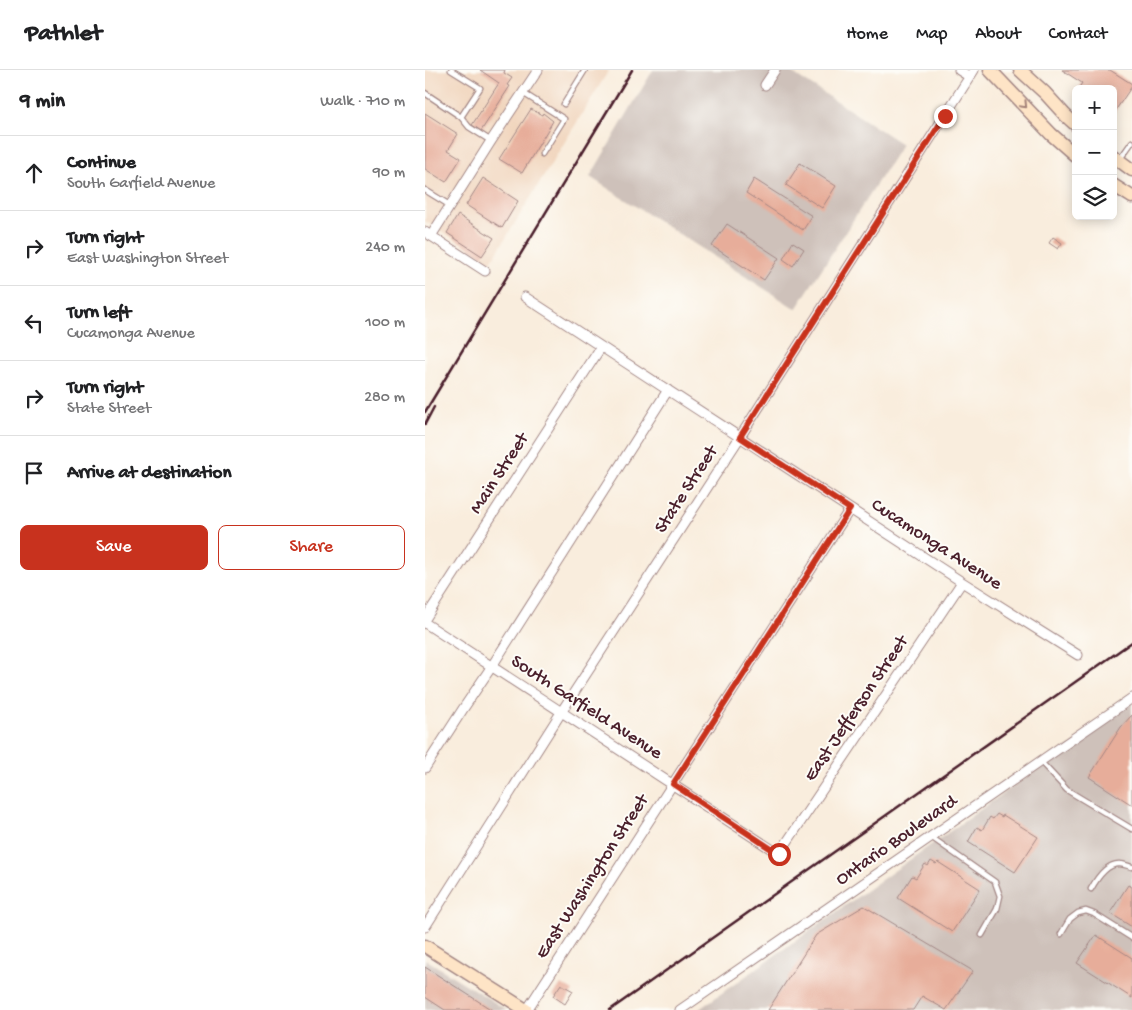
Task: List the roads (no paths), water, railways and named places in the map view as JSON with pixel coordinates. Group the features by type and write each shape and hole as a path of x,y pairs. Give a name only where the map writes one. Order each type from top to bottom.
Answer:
{"main road":[{"path":"990,70 1051,134 1072,152"},
{"path":"1020,70 1072,121"},
{"path":"1117,159 1132,170"},
{"path":"1117,188 1132,197"},
{"path":"425,946 526,1010"}],"street":[{"path":"485,271 428,234 451,206 491,141 539,70"},
{"path":"765,85 775,70"},
{"path":"959,70 972,74"},
{"name":"State Street","path":"425,926 972,74"},
{"name":"Cucamonga Avenue","path":"525,297 962,582 1078,655"},
{"name":"Main Street","path":"425,619 601,347"},
{"path":"425,768 668,390"},
{"name":"East Washington Street","path":"526,1010 850,509"},
{"name":"East Jefferson Street","path":"779,854 962,582"},
{"name":"South Garfield Avenue","path":"425,623 779,854"},
{"name":"Ontario Boulevard","path":"680,1010 1132,698"}],"lane":[{"path":"451,70 479,88 461,117"},
{"path":"564,104 585,70"},
{"path":"425,93 461,117 469,127 491,141"},
{"path":"523,93 563,119 542,154"},
{"path":"1117,157 1132,142"},
{"path":"425,190 451,206"},
{"path":"1040,761 1067,790 1132,829"},
{"path":"931,837 995,882 1001,896 997,909 982,936"},
{"path":"1091,888 1098,876 1111,866 1120,864 1132,867"},
{"path":"1061,934 1070,919 1078,913 1086,911 1095,914 1132,938"}],"railway":[{"path":"425,412 632,70"},
{"path":"425,424 434,407"},
{"path":"610,1010 1132,642"}]}
